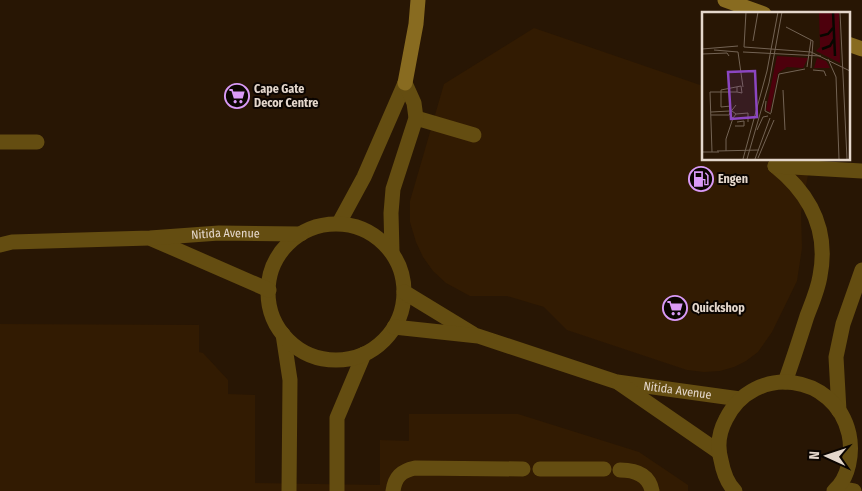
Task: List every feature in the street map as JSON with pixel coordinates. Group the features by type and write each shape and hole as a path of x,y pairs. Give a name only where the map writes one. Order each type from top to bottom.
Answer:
{"main road":[{"path":"405,83 416,24 418,0"},
{"path":"725,0 758,12"},
{"path":"850,45 862,49"}],"street":[{"path":"392,252 391,213 393,189 416,118 414,103 405,83"},
{"path":"339,223 364,177 405,83"},
{"path":"416,118 474,134"},
{"path":"0,142 37,142"},
{"path":"785,382 820,277 822,256 821,234 814,214 804,195 791,179 775,166 862,171"},
{"path":"283,334 300,350 322,358 345,360 364,354 381,343 394,327 402,310 404,292 401,271 392,252 378,237 359,228 339,223 323,225 301,234 280,253 271,271 268,290 272,313 283,334 290,380 289,491"},
{"name":"Nitida Avenue","path":"4,242 150,238 226,233 301,234"},
{"name":"Nitida Avenue","path":"150,238 268,290"},
{"path":"840,411 836,357 843,324 862,270"},
{"name":"Nitida Avenue","path":"404,292 478,336 616,382 740,398"},
{"name":"Nitida Avenue","path":"394,327 478,336"},
{"path":"337,491 337,418 364,354"},
{"name":"Nitida Avenue","path":"616,382 719,452"},
{"path":"733,490 723,471 719,452 719,437 724,423 740,398 761,386 785,382 801,384 816,389 840,411 856,442 850,456 846,474 836,490 854,491"},
{"path":"392,491 394,481 400,474 414,468 523,469"},
{"path":"540,469 604,470"},
{"path":"620,470 638,472 646,477 652,491"}],"shaded area":[{"path":"534,28 702,86 702,160 811,160 801,213 802,248 797,281 772,332 758,352 734,367 720,371 687,370 567,330 544,307 507,296 470,296 446,283 433,271 423,257 410,222 410,201 444,84"},
{"path":"0,324 199,325 199,352 203,353 228,380 228,394 255,395 255,483 380,485 380,440 409,441 409,414 518,414 639,452 688,485 688,491 0,491"}],"place":[{"name":"Cape Gate Decor Centre","path":"237,96"},
{"name":"Engen","path":"701,179"},
{"name":"Quickshop","path":"675,308"}]}
